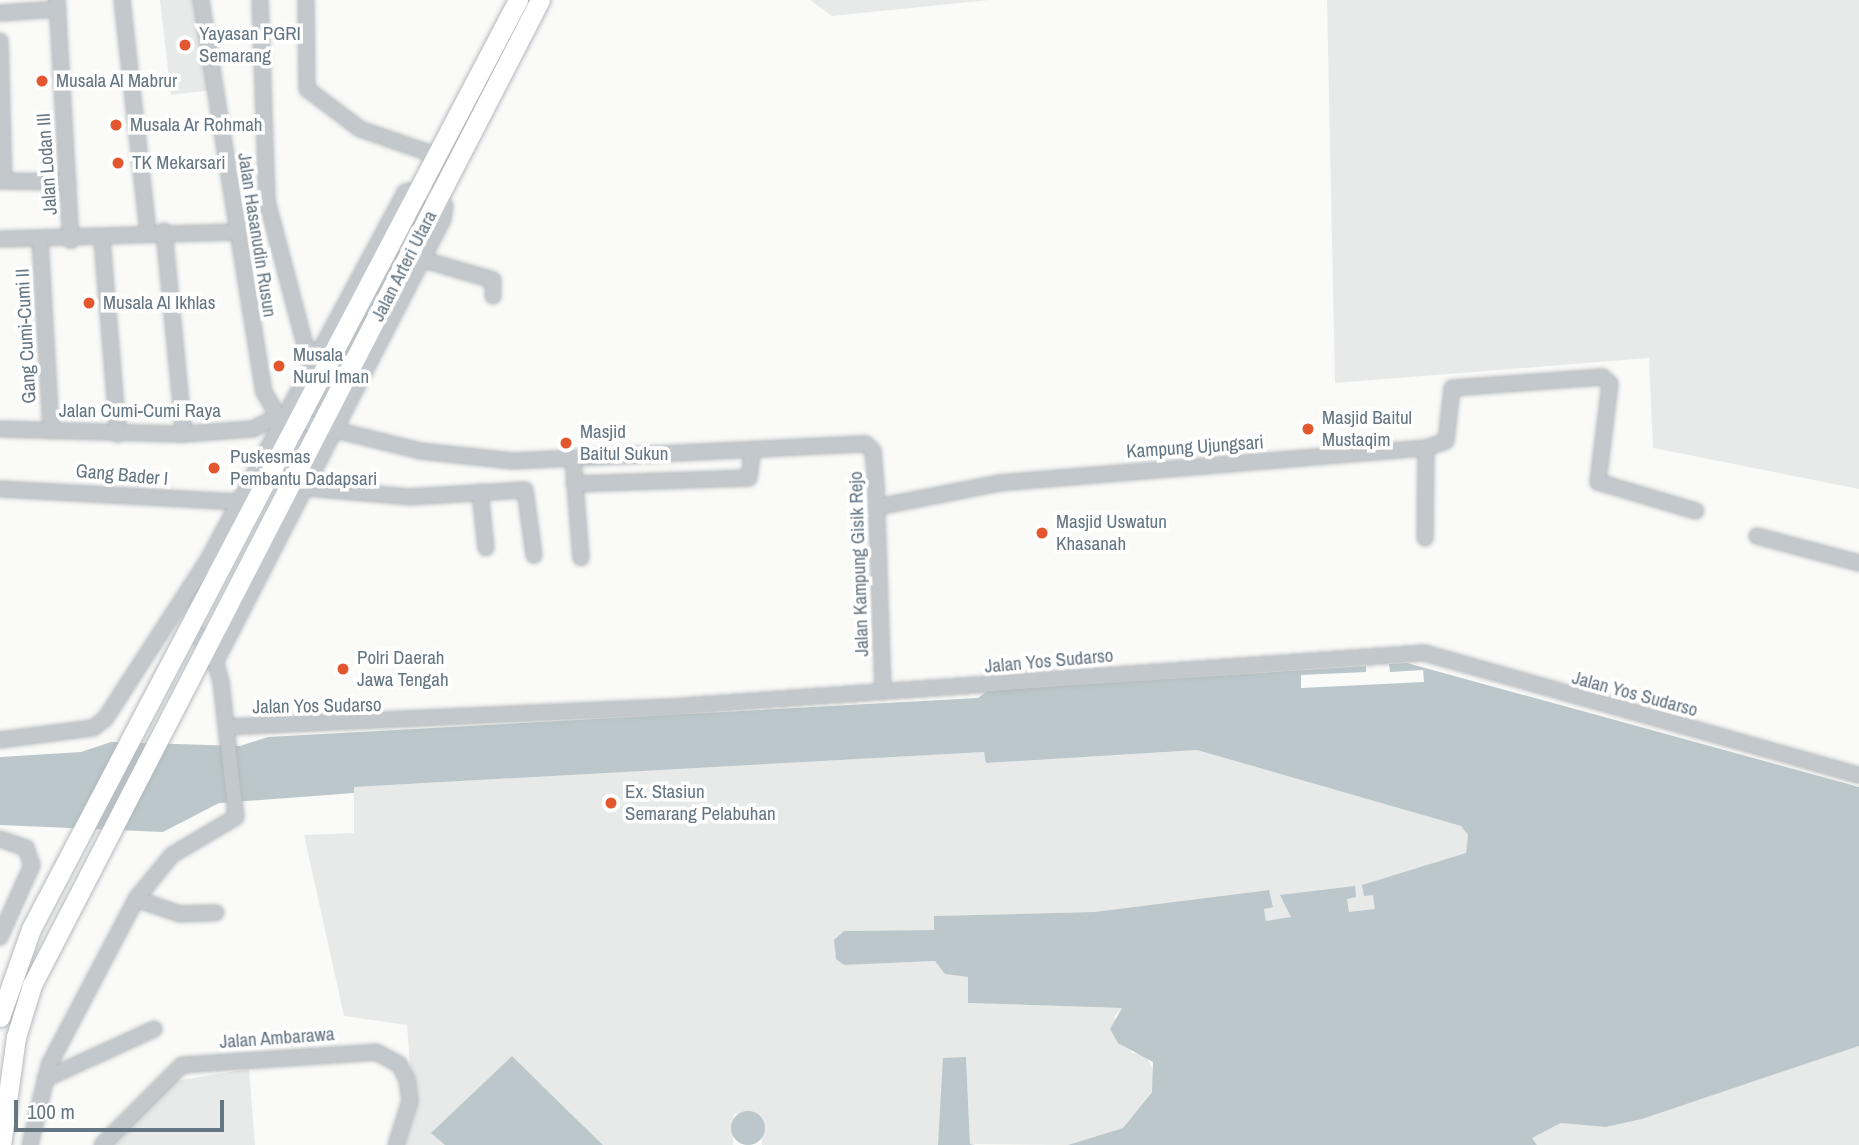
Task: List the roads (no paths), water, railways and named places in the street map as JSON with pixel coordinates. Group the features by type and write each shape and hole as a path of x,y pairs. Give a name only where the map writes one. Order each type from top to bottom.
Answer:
{"highway":[{"name":"Jalan Arteri Utara","path":"1,1145 16,1037 32,985 91,866 210,642 303,425 518,0"},
{"name":"Jalan Arteri Utara","path":"0,1017 31,929 72,859 188,631 201,587 303,425 439,198 540,0"}],"street":[{"path":"122,0 148,232"},
{"name":"Jalan Hasanudin Rusun","path":"201,0 264,392 303,425"},
{"path":"260,0 267,201 305,345 319,358"},
{"path":"306,0 307,89 360,129 438,156"},
{"path":"0,13 57,5"},
{"name":"Jalan Lodan III","path":"57,5 71,241"},
{"path":"0,41 2,181 68,182"},
{"path":"0,740 93,728 105,719 201,587 239,502 303,425 424,260 446,212 439,198 421,189 405,192 319,358 303,425 307,488 215,662"},
{"path":"164,231 184,434"},
{"path":"0,239 71,241 164,231 237,232"},
{"name":"Gang Cumi-Cumi II","path":"40,239 51,431"},
{"path":"102,239 118,433"},
{"path":"424,260 493,281 493,296"},
{"path":"1425,538 1426,448 1446,441 1452,388 1603,377 1610,383 1598,482 1696,511"},
{"name":"Jalan Cumi-Cumi Raya","path":"0,429 184,434 303,425"},
{"name":"Jalan Kampung Gisik Rejo","path":"303,425 513,461 751,454 866,444 873,451 877,507 883,692"},
{"name":"Kampung Ujungsari","path":"877,507 999,483 1426,448"},
{"path":"574,484 750,478 751,454"},
{"path":"573,459 581,558"},
{"path":"307,488 409,497 527,491 534,555"},
{"name":"Gang Bader I","path":"0,489 239,502"},
{"path":"480,492 486,548"},
{"path":"1757,536 1859,563"},
{"path":"30,1145 45,1079 136,899 172,855 236,817 230,745 210,642 188,631"},
{"name":"Jalan Yos Sudarso","path":"227,727 383,724 1424,653 1859,775"},
{"path":"0,839 26,848 32,865 0,937"},
{"path":"136,899 180,914 216,913"},
{"path":"45,1079 120,1040 154,1029"},
{"name":"Jalan Ambarawa","path":"102,1145 182,1065 376,1052 399,1063 407,1080 410,1101 396,1145"}],"place":[{"name":"Yayasan PGRI Semarang","path":"185,45"},
{"name":"Musala Al Mabrur","path":"42,81"},
{"name":"Musala Ar Rohmah","path":"116,125"},
{"name":"TK Mekarsari","path":"118,163"},
{"name":"Musala Al Ikhlas","path":"89,303"},
{"name":"Musala Nurul Iman","path":"279,366"},
{"name":"Masjid Baitul Mustaqim","path":"1308,429"},
{"name":"Masjid Baitul Sukun","path":"566,443"},
{"name":"Puskesmas Pembantu Dadapsari","path":"214,468"},
{"name":"Masjid Uswatun Khasanah","path":"1042,533"},
{"name":"Polri Daerah Jawa Tengah","path":"343,669"},
{"name":"Ex. Stasiun Semarang Pelabuhan","path":"611,803"}]}
